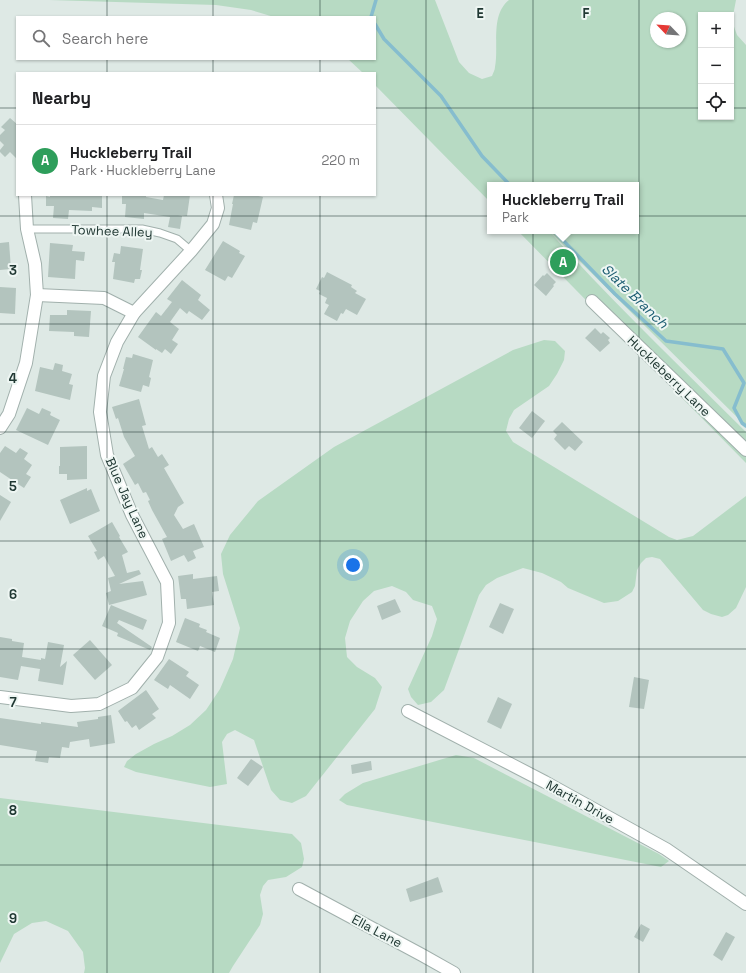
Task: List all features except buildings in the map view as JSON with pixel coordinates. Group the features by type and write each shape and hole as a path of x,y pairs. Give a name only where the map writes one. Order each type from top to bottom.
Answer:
{"street":[{"path":"0,428 9,414 26,363 37,295 35,264 27,228 24,196"},
{"name":"Blue Jay Lane","path":"0,697 70,706 100,704 132,688 157,657 169,623 167,582 132,515 107,456 100,412 104,376 117,342 134,313 191,251 213,224 218,208 216,196"},
{"path":"37,295 104,298 134,313"},
{"name":"Huckleberry Lane","path":"592,301 746,450"},
{"name":"Martin Drive","path":"408,711 545,782 666,849 746,904"},
{"name":"Ella Lane","path":"299,889 454,973"}],"lane":[{"name":"Towhee Alley","path":"27,228 142,229 177,239 191,251"}],"green space":[{"path":"49,0 435,0 459,62 469,73 482,79 492,76 496,59 497,22 503,6 509,0 736,0 734,12 698,12 698,120 734,120 734,27 737,35 746,45 746,426 552,234 639,234 639,182 487,182 487,199 376,86 376,72 362,72 349,60 376,60 376,16 271,16 251,10 216,5"},
{"path":"521,234 552,234 622,309 746,432 746,463"},
{"path":"544,340 555,341 565,351 564,360 549,386 514,410 509,419 506,431 513,442 669,537 677,540 693,536 746,496 746,587 736,608 728,615 722,617 703,610 660,559 652,557 646,558 637,570 635,586 632,592 618,601 604,603 568,588 561,582 542,573 523,568 497,578 486,585 479,595 444,690 431,702 418,705 411,697 408,689 432,636 437,619 432,606 413,600 406,592 392,586 374,591 363,601 350,621 345,638 347,657 357,667 375,678 382,687 375,709 306,796 292,803 280,800 271,790 254,740 235,730 227,734 222,742 227,784 210,787 136,772 124,767 127,761 136,754 190,725 206,710 220,689 233,659 240,628 223,574 221,554 230,535 258,501 334,447 513,350"},
{"path":"456,755 474,758 659,854 669,861 661,867 347,805 339,800 345,794 363,783"},
{"path":"0,798 292,834 301,843 304,859 302,867 286,877 268,880 263,886 260,895 263,914 260,925 229,973 84,973 85,968 83,952 68,931 46,921 32,923 14,934 0,963"}],"waterway":[{"name":"Slate Branch","path":"371,16 376,0"},
{"name":"Slate Branch","path":"376,26 384,39 441,96 482,156 507,182"},
{"name":"Slate Branch","path":"557,234 615,294 666,341 723,349 744,383 734,408 742,423 746,426"}],"place":[{"name":"Huckleberry Trail","path":"563,262"}]}
